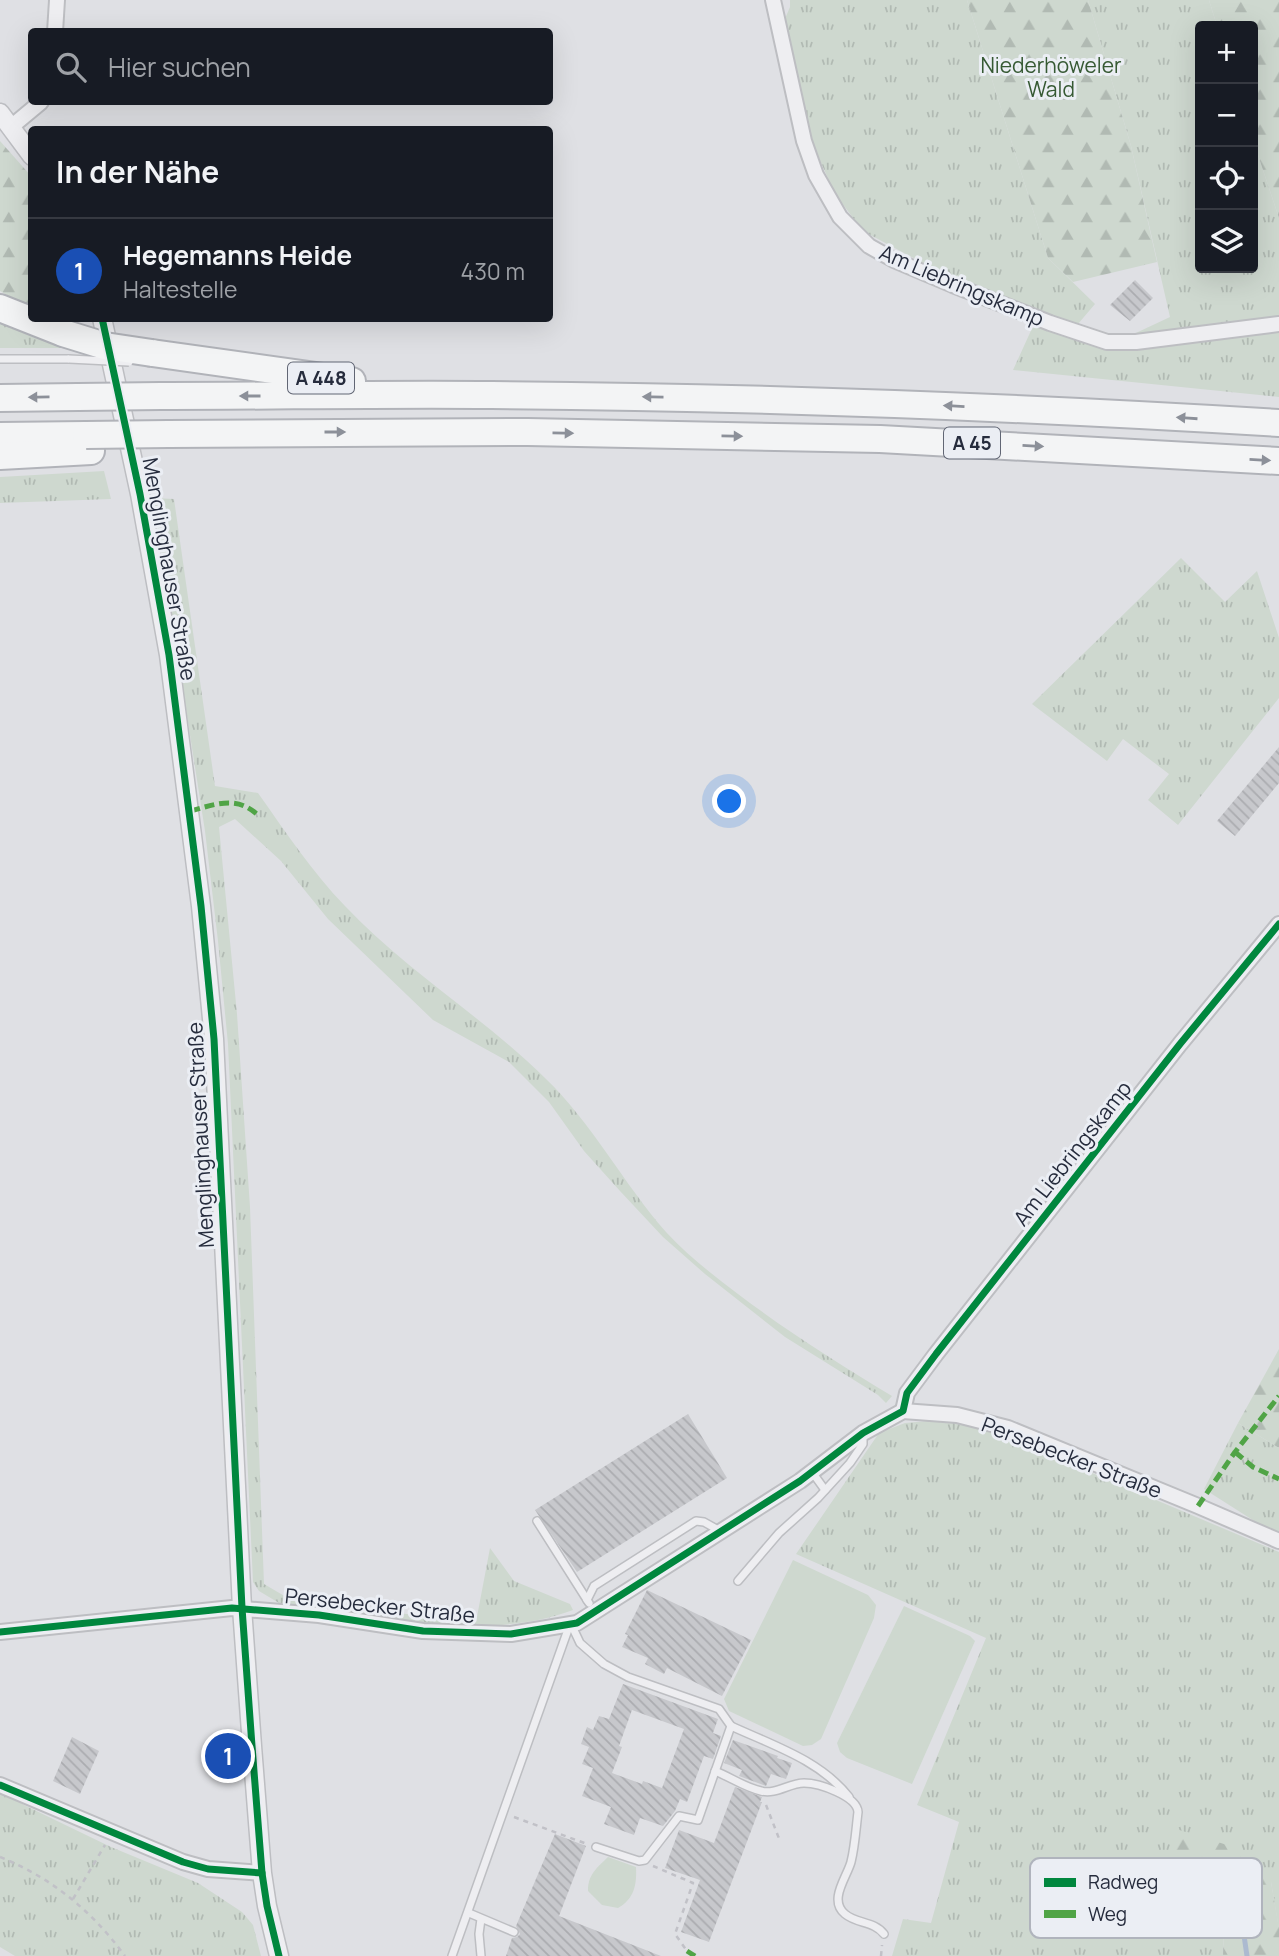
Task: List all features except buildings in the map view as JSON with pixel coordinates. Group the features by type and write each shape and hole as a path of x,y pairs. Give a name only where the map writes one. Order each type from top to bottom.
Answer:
{"highway":[{"name":"A 448","path":"0,307 28,319"},
{"name":"A 448","path":"36,322 62,333 154,360 490,395"},
{"name":"A 45","path":"0,398 490,395 908,404 1279,423"},
{"name":"A 45","path":"0,436 88,443 177,435 528,432 854,439 1279,461"},
{"path":"0,456 88,443"}],"street":[{"path":"55,28 57,0"},
{"name":"Am Liebringskamp","path":"773,0 804,141 816,175 840,217 869,246 894,260 953,285 1107,342 1136,342 1279,324"},
{"path":"28,150 6,120 35,105"},
{"name":"Menglinghauser Straße","path":"104,322 140,495 169,655 201,906 214,1040 242,1608 262,1873 279,1956"},
{"name":"Am Liebringskamp","path":"903,1411 907,1393 936,1354 1279,924"},
{"name":"Persebecker Straße","path":"0,1632 242,1608 319,1615 423,1631 511,1634 577,1623 590,1606 720,1532 812,1472 863,1433 903,1411 957,1415 1007,1429 1279,1541"},
{"path":"0,1785 183,1863 208,1870 262,1873"}],"lane":[{"path":"0,359 154,360"},
{"path":"738,1581 779,1533 850,1463 863,1444 863,1433"},
{"path":"812,1472 825,1490"},
{"path":"537,1521 590,1606"},
{"path":"590,1606 594,1586 696,1521 704,1522 720,1532"},
{"path":"570,1624 580,1643 604,1664 628,1677 719,1709 731,1726 816,1766 840,1785 858,1806 858,1812 850,1864 841,1881 838,1901 842,1912 878,1927 884,1934"},
{"path":"452,1956 570,1624"},
{"path":"596,1847 639,1861 645,1860 679,1816 698,1821 731,1726"},
{"path":"715,1771 761,1792 801,1783 816,1784 850,1798"},
{"path":"468,1913 514,1932"},
{"path":"481,1919 481,1956"}],"path":[{"path":"761,1792 780,1841"},
{"path":"501,1812 596,1847"},
{"path":"73,1899 112,1832"},
{"path":"0,1857 39,1876 73,1899 106,1930 125,1956"},
{"path":"645,1860 693,1883 675,1934 687,1951"}],"green space":[{"path":"790,0 967,0 1048,258 1095,304 1078,324 1027,308 932,268 863,231 835,194 814,147 784,21"},
{"name":"Niederhöweler Wald","path":"967,0 1088,0 1131,146 1157,262 1073,282 1048,258"},
{"path":"1088,0 1209,0 1215,21 1195,21 1195,273 1258,273 1258,155 1279,218 1279,397 1013,370 1034,324 1106,347 1170,317 1131,146"},
{"path":"1209,0 1279,0 1279,218 1258,155 1258,21 1215,21"},
{"path":"0,141 28,173 28,307 0,291"},
{"path":"0,316 75,348 0,348"},
{"path":"104,471 111,499 0,503 0,477"},
{"path":"153,498 174,499 215,786 258,793 321,879 368,929 521,1055 562,1096 650,1213 691,1257 775,1321 892,1396 886,1403 878,1395 785,1337 705,1274 663,1237 620,1191 584,1151 549,1102 509,1062 433,1020 328,919 281,861 235,819 219,827 237,1014 250,1207 264,1584 293,1601 476,1622 490,1548 514,1581 570,1604 573,1610 548,1618 496,1625 417,1622 279,1603 259,1591 253,1582 228,1044 205,831"},
{"path":"1181,558 1225,602 1257,571 1279,638 1279,698 1178,825 1148,800 1169,774 1123,739 1107,761 1032,704"},
{"path":"1279,1349 1279,1448 1238,1423"},
{"path":"940,1420 995,1432 1279,1552 1279,1930 1271,1882 1262,1882 1262,1858 1030,1858 1030,1938 1223,1938 1223,1956 892,1956 903,1919 931,1923 959,1822 917,1805 986,1638 796,1554 879,1433 905,1423"},
{"path":"1238,1423 1279,1448 1279,1533 1259,1524 1204,1489"},
{"path":"793,1560 868,1595 876,1605 874,1618 821,1739 812,1745 803,1746 729,1711 724,1699"},
{"path":"904,1606 970,1636 975,1641 912,1784 847,1758 840,1752 837,1743"},
{"path":"0,1790 24,1805 111,1847 198,1883 242,1912 253,1925 261,1956 15,1956 0,1947"},
{"path":"1173,1828 1243,1850 1250,1858 1171,1858"},
{"path":"608,1857 636,1867 633,1891 628,1900 618,1908 602,1905 588,1891 591,1876"},
{"path":"1262,1872 1271,1882 1279,1928 1279,1956 1223,1956 1223,1938 1262,1938"}],"waterway":[{"path":"1244,1938 1247,1956"}],"marked path":[{"path":"190,811 235,803 251,809 259,816"},
{"path":"1198,1506 1235,1452 1279,1396"},
{"path":"1235,1452 1253,1467 1279,1479"},
{"path":"687,1951 695,1956"}],"cycle path":[{"path":"103,322 140,494 169,655 201,906 214,1039 242,1608 252,1746 262,1873 279,1956"},
{"path":"0,1632 232,1608 319,1615 423,1631 511,1634 577,1623 800,1481 863,1433 903,1411 907,1393 936,1354 1180,1044 1279,924"},
{"path":"0,1785 183,1862 208,1869 262,1873"}],"place":[{"name":"Hegemanns Heide","path":"228,1756"}]}
